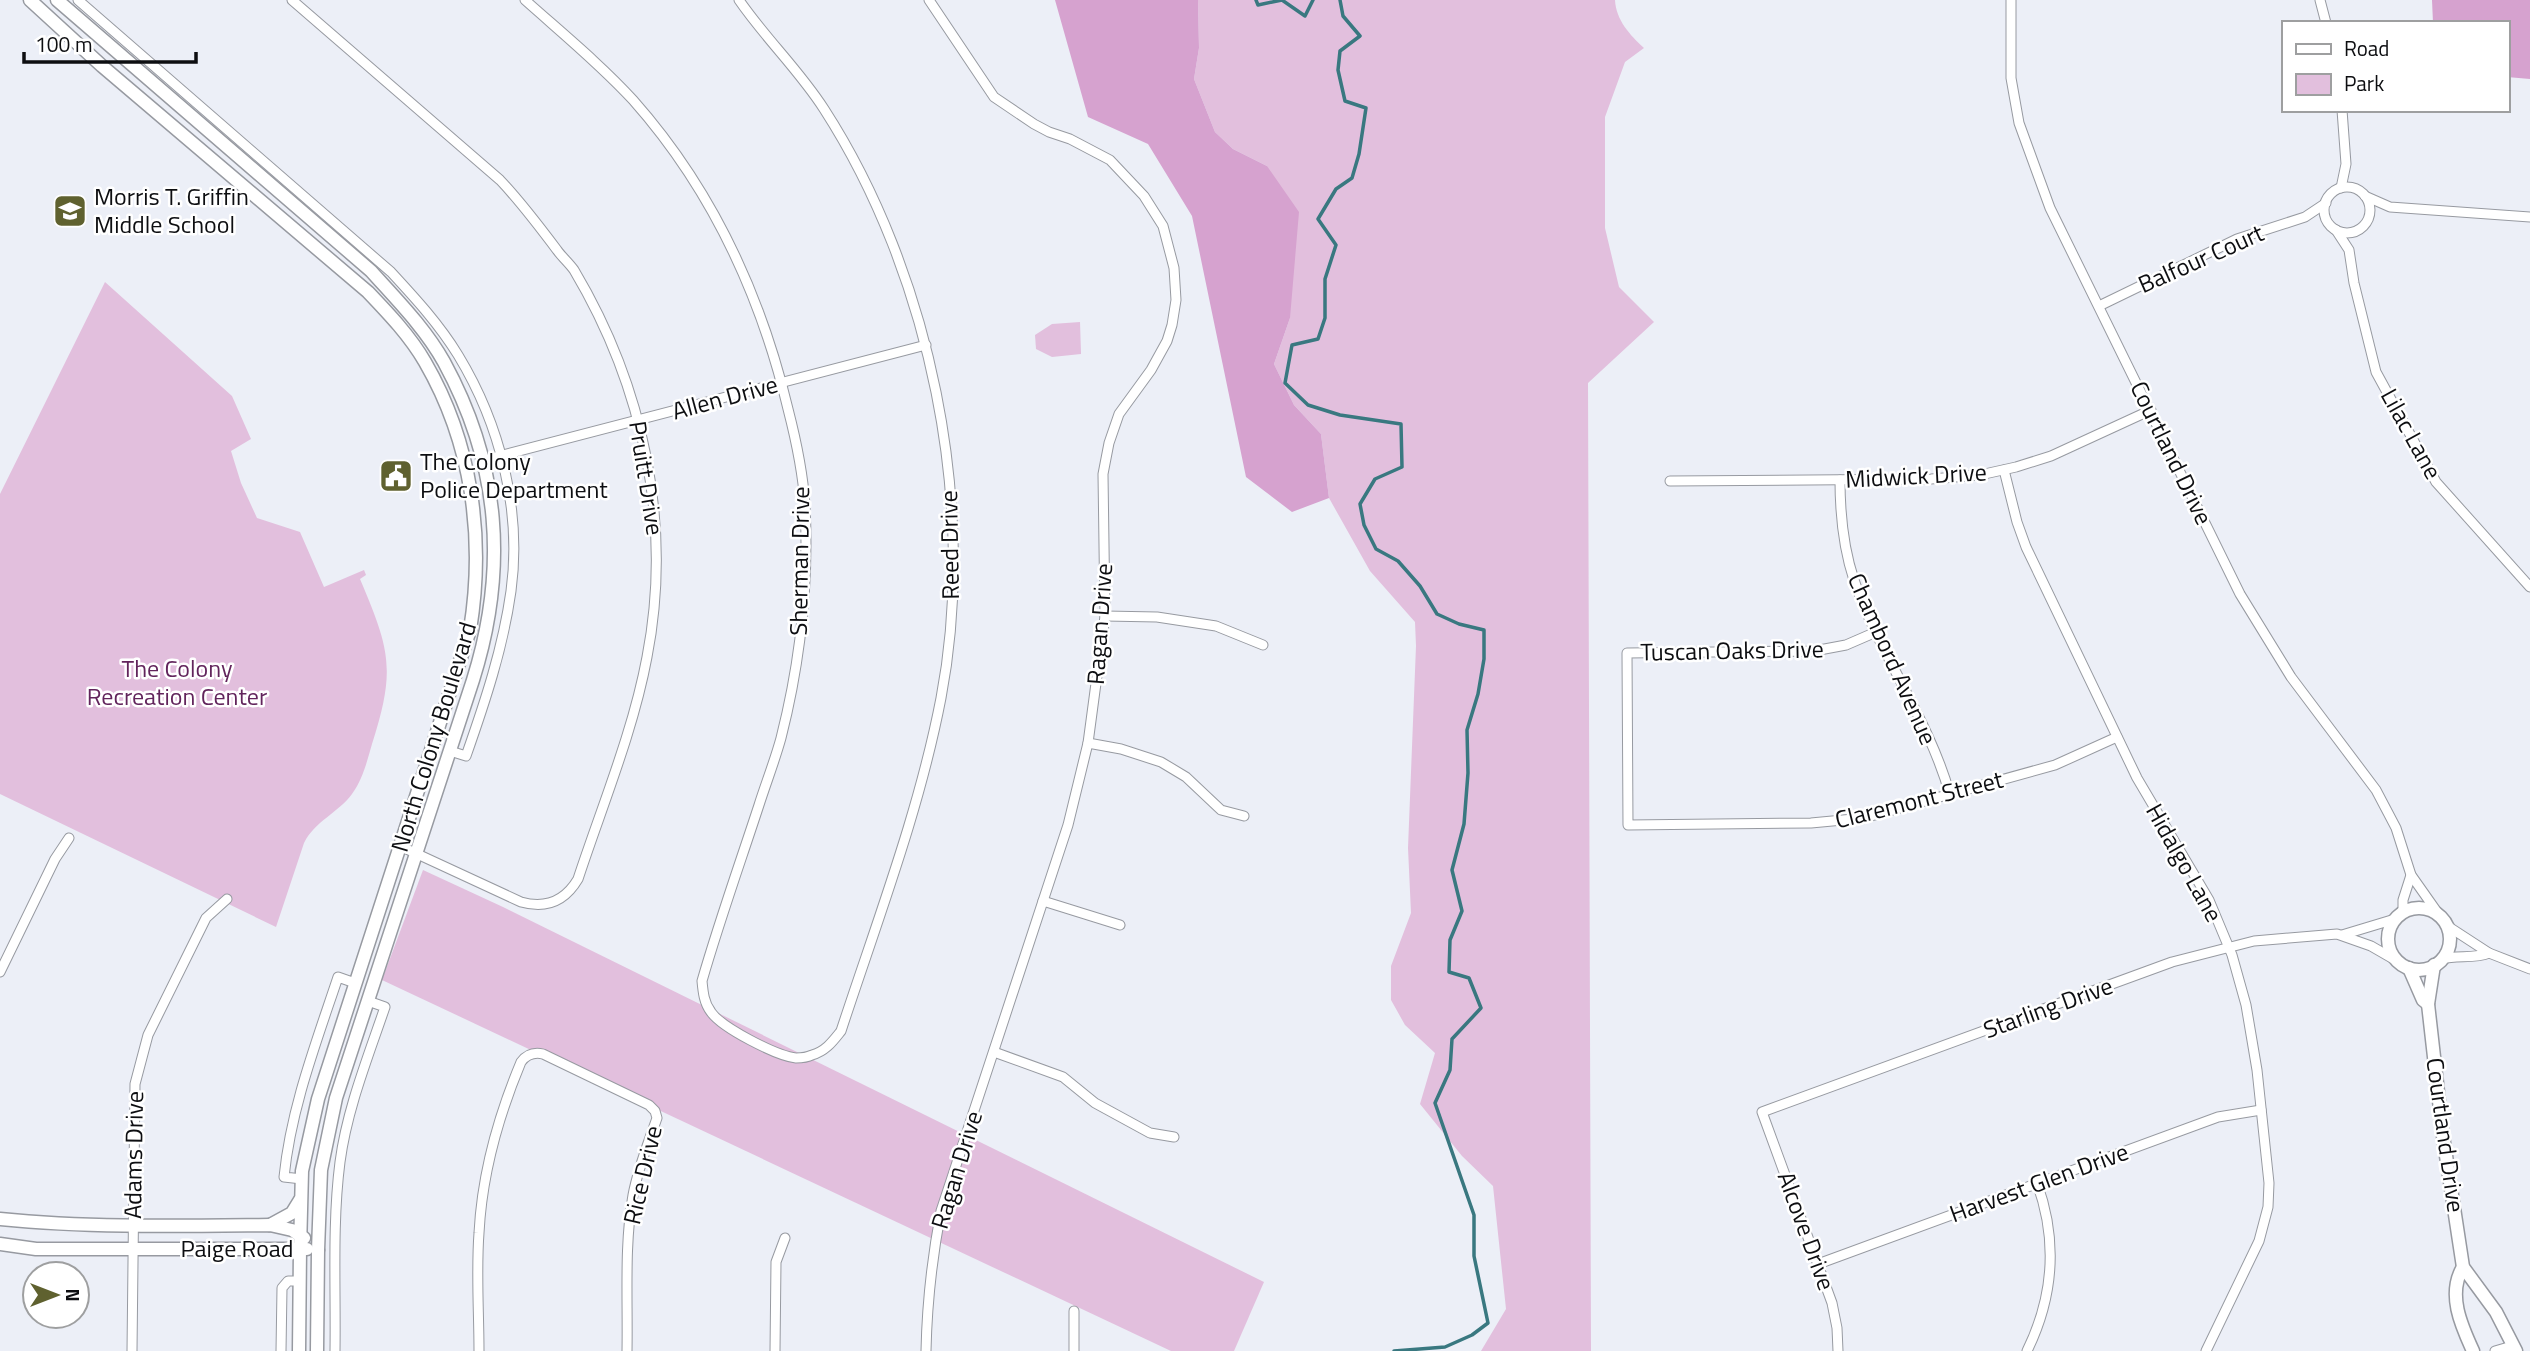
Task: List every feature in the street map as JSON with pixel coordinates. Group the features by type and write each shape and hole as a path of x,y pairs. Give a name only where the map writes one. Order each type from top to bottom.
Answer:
{"main road":[{"name":"North Colony Boulevard","path":"30,0 110,73 368,292 398,324 424,361 444,401 466,463 474,510 476,568 470,630 308,1135 301,1200 299,1351"},
{"name":"North Colony Boulevard","path":"57,0 371,271 410,314 443,360 469,416 484,460 492,507 495,565 489,622 480,659 336,1098 325,1144 318,1193 317,1351"},
{"path":"466,463 484,460"},
{"path":"2419,908 2436,913 2444,922 2449,943 2438,962 2426,969 2409,968 2398,961 2389,945 2390,927 2399,916 2419,908"},
{"name":"Courtland Drive","path":"2438,962 2428,1004 2445,1148 2463,1267 2496,1312 2514,1348"},
{"name":"Courtland Drive","path":"2409,968 2423,1000 2428,1004"},
{"path":"270,1225 292,1213 301,1200"},
{"name":"Paige Road","path":"0,1219 45,1224 132,1226 270,1225 300,1234 318,1250"},
{"name":"Paige Road","path":"0,1244 36,1249 318,1250"},
{"name":"Courtland Drive","path":"2463,1267 2456,1278 2456,1297 2461,1325 2473,1351"}],"street":[{"path":"78,0 391,272 425,309 458,355 485,410 501,456 513,529 511,589 501,646 466,756 450,751"},
{"name":"Pruitt Drive","path":"292,0 478,159 521,202 572,268 593,304 640,420 653,491 657,551 654,611 647,657 631,720 578,879 571,891 561,900 536,906 400,846"},
{"name":"Sherman Drive","path":"525,0 633,101 672,150 705,198 758,306 782,383 797,445 805,505 804,582 798,650 781,739 702,981 704,999 711,1014 726,1026 757,1042"},
{"name":"Reed Drive","path":"739,0 824,108 875,206 906,279 926,345 943,430 952,503 950,627 942,694 913,812 841,1031 828,1047 814,1055 798,1058 757,1042"},
{"name":"Ragan Drive","path":"926,1351 932,1261 942,1211 1068,825 1088,743 1105,616 1103,474 1109,443 1119,414 1151,370 1172,325 1176,300 1174,268 1163,226 1155,212 1110,160 1034,124 994,97 929,0"},
{"name":"Courtland Drive","path":"2011,0 2011,78 2019,123 2050,208 2225,565 2256,622 2310,704 2379,795 2396,828 2410,875 2444,922"},
{"path":"2320,0 2325,21"},
{"path":"2341,188 2346,164 2342,112"},
{"path":"2346,164 2355,188 2365,196 2390,207 2530,217"},
{"path":"2355,188 2334,191 2326,202 2326,219 2336,230 2349,233 2362,227 2370,215 2365,196"},
{"name":"Balfour Court","path":"2099,306 2237,239 2305,217 2326,202"},
{"path":"2370,215 2390,207"},
{"name":"Balfour Court","path":"2305,217 2326,219"},
{"name":"Lilac Lane","path":"2336,230 2349,250 2354,284 2376,372 2382,384 2436,482 2530,587"},
{"name":"Lilac Lane","path":"2349,250 2356,231"},
{"name":"Allen Drive","path":"484,460 926,345"},
{"name":"Midwick Drive","path":"1670,481 1944,478 2004,470 2062,452 2151,410"},
{"name":"Hidalgo Lane","path":"2004,470 2024,543 2150,803 2205,892 2229,946 2250,1023 2269,1187 2265,1225 2206,1351"},
{"name":"Chambord Avenue","path":"1840,480 1841,515 1848,558 1858,590 1940,763 1950,795"},
{"path":"1105,616 1157,617 1216,626 1263,645"},
{"name":"Tuscan Oaks Drive","path":"1628,825 1627,653 1814,651 1846,645 1877,632"},
{"name":"Claremont Street","path":"1628,825 1832,822 1879,815 2055,765 2117,737"},
{"path":"1088,743 1161,762 1186,778 1221,810 1244,816"},
{"path":"0,972 55,859 69,838"},
{"name":"Courtland Drive","path":"2399,916 2410,875"},
{"name":"Adams Drive","path":"132,1351 135,1084 148,1035 206,918 227,899"},
{"path":"1043,901 1120,925"},
{"name":"Starling Drive","path":"1762,1112 2172,962 2229,946 2290,936 2341,935 2399,916"},
{"path":"2444,922 2489,953 2530,968"},
{"name":"Starling Drive","path":"2341,935 2371,946 2398,961"},
{"path":"2438,962 2456,955 2489,953"},
{"path":"302,1179 284,1177 286,1150 297,1102 338,977 355,983"},
{"path":"335,1351 340,1162 354,1102 385,1007 368,1001"},
{"path":"994,1052 1063,1077 1105,1109 1150,1133 1174,1138"},
{"name":"Rice Drive","path":"479,1351 479,1234 488,1162 508,1093 521,1062 525,1056 536,1053 594,1078 649,1105 655,1111 657,1118 639,1170 633,1198 629,1237 627,1351"},
{"name":"Harvest Glen Drive","path":"1818,1264 2218,1117 2261,1110"},
{"name":"Alcove Drive","path":"1762,1112 1835,1312 1838,1351"},
{"path":"2027,1351 2043,1312 2051,1266 2049,1225 2037,1184"},
{"path":"775,1351 776,1262 785,1238"},
{"path":"281,1351 282,1288 288,1282 300,1281"},
{"path":"1074,1311 1074,1351"},
{"path":"2496,1351 2514,1348"}],"green space":[{"path":"1198,0 1615,0 1621,21 1644,48 1625,62 1605,117 1605,228 1619,287 1654,322 1588,383 1591,1351 1481,1351 1506,1309 1493,1186 1462,1156 1420,1104 1435,1053 1405,1025 1391,1000 1391,966 1411,913 1408,848 1415,622 1370,571 1329,498 1321,434 1294,405 1274,364 1290,318 1267,166 1233,149 1215,132 1194,79 1199,48"},
{"name":"The Colony Recreation Center","path":"105,282 232,396 251,439 231,451 241,483 257,518 300,532 324,587 364,570 366,575 360,579 378,624 386,660 387,678 380,718 356,788 346,801 314,829 304,843 276,927 0,794 0,494"},
{"path":"1080,322 1081,354 1052,357 1036,349 1035,335 1052,324"},
{"path":"423,870 1264,1282 1234,1351 1171,1351 382,980"}],"shaded area":[{"path":"1055,0 1198,0 1199,48 1194,79 1215,132 1233,149 1267,166 1299,212 1290,318 1274,364 1294,405 1321,434 1329,498 1292,512 1246,477 1192,216 1148,144 1088,117"},
{"path":"2432,0 2530,0 2530,79 2509,77 2509,21 2433,21"}],"waterway":[{"path":"1256,0 1258,5 1282,0 1305,16 1313,0"},
{"path":"1340,0 1343,16 1360,36 1340,51 1338,70 1345,101 1366,108 1359,154 1352,178 1336,189 1318,219 1336,245 1325,279 1325,318 1318,339 1292,345 1285,383 1308,405 1340,415 1401,424 1402,467 1375,479 1360,504 1364,525 1376,549 1398,561 1420,586 1437,614 1459,624 1484,630 1484,659 1478,694 1467,730 1468,773 1464,824 1452,870 1462,911 1450,940 1449,972 1469,978 1481,1008 1452,1039 1450,1070 1435,1103 1474,1215 1474,1256 1488,1323 1472,1335 1445,1347 1394,1351"}],"place":[{"name":"Morris T. Griffin Middle School","path":"70,211"},
{"name":"The Colony Police Department","path":"396,476"}]}
